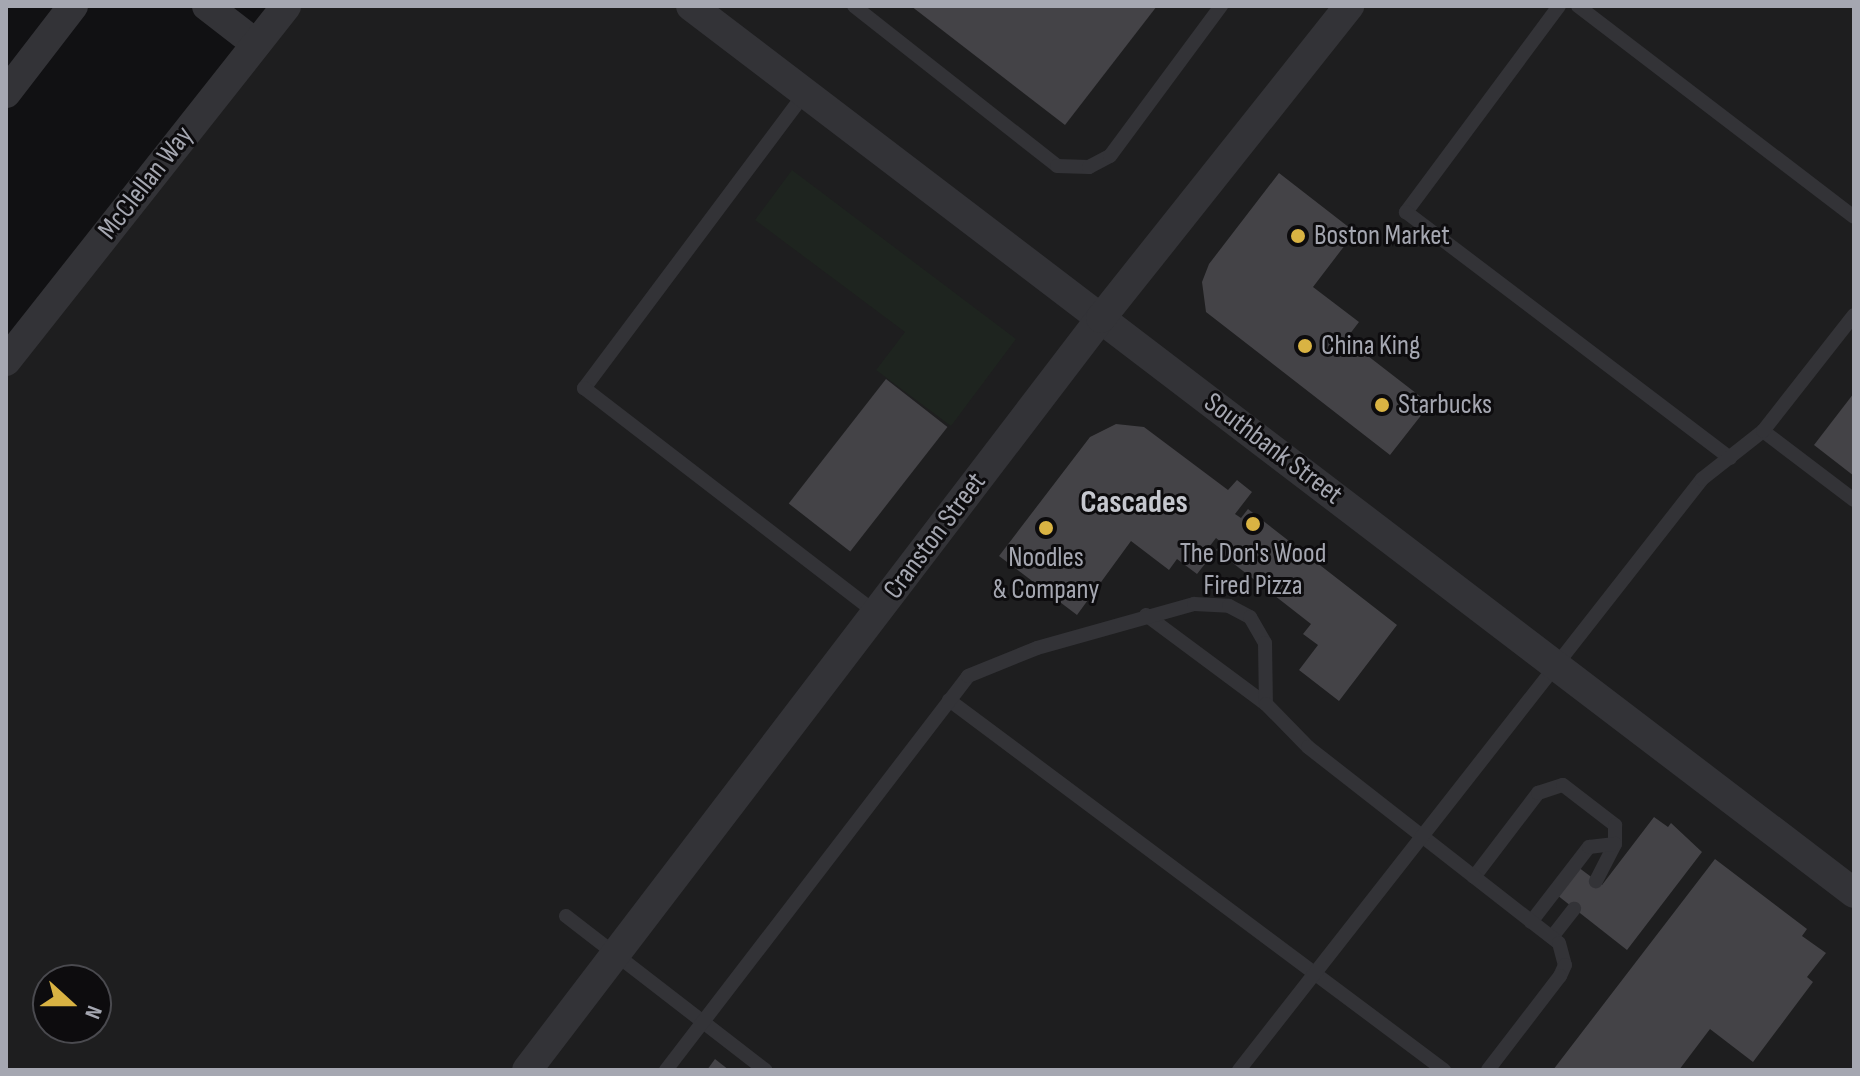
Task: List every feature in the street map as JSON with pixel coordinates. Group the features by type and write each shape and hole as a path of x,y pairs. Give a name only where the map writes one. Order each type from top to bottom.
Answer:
{"street":[{"path":"6,93 73,6"},
{"path":"207,6 256,44"},
{"name":"McClellan Way","path":"6,361 15,330 286,6"},
{"name":"Southbank Street","path":"691,6 1854,893"},
{"name":"Cranston Street","path":"527,1070 1101,318 1349,6"}],"lane":[{"path":"854,6 1057,166 1089,167 1110,156 1221,6"},
{"path":"1559,6 1406,212 1730,458"},
{"path":"1578,6 1854,217"},
{"path":"805,93 584,388 876,613"},
{"path":"1239,1070 1702,479 1763,431 1854,315"},
{"path":"1763,431 1854,500"},
{"path":"666,1070 968,676 1146,615 1215,604 1250,617 1265,643 1266,704"},
{"path":"1146,615 1266,704 1308,747 1552,937 1564,953 1565,965 1488,1070"},
{"path":"949,700 1444,1070"},
{"path":"1474,877 1538,793 1549,787 1575,791 1611,818 1618,835 1596,881"},
{"path":"1531,922 1589,847 1615,844"},
{"path":"1552,937 1574,909"},
{"path":"566,916 765,1070"}],"shaded area":[{"path":"286,6 1854,6 1854,1070 6,1070 6,362"},
{"path":"792,170 1016,339 951,426 876,370 905,332 755,220"}],"building":[{"path":"911,6 1157,6 1065,125"},
{"path":"1279,173 1355,232 1313,287 1359,322 1346,339 1430,404 1390,455 1206,312 1202,282 1209,264"},
{"path":"886,379 947,427 850,552 789,504"},
{"path":"1854,393 1854,476 1814,445"},
{"path":"1116,424 1144,427 1228,490 1237,480 1252,492 1235,514 1241,518 1248,509 1397,625 1339,701 1299,670 1318,645 1303,634 1311,624 1216,550 1222,543 1216,538 1206,551 1212,555 1197,574 1177,559 1169,570 1131,541 1077,615 999,556 1090,437"},
{"path":"1654,817 1668,827 1671,823 1702,852 1627,950 1557,895 1578,867 1602,885"},
{"path":"1715,859 1807,929 1802,936 1826,953 1807,977 1813,982 1753,1062 1710,1029 1679,1070 1553,1070"},
{"path":"715,1059 729,1070 707,1070"}],"place":[{"name":"Boston Market","path":"1298,236"},
{"name":"China King","path":"1305,346"},
{"name":"Starbucks","path":"1382,405"},
{"name":"The Don's Wood Fired Pizza","path":"1253,524"},
{"name":"Noodles & Company","path":"1046,528"}],"district":[{"name":"Cascades","path":"1134,503"}]}
